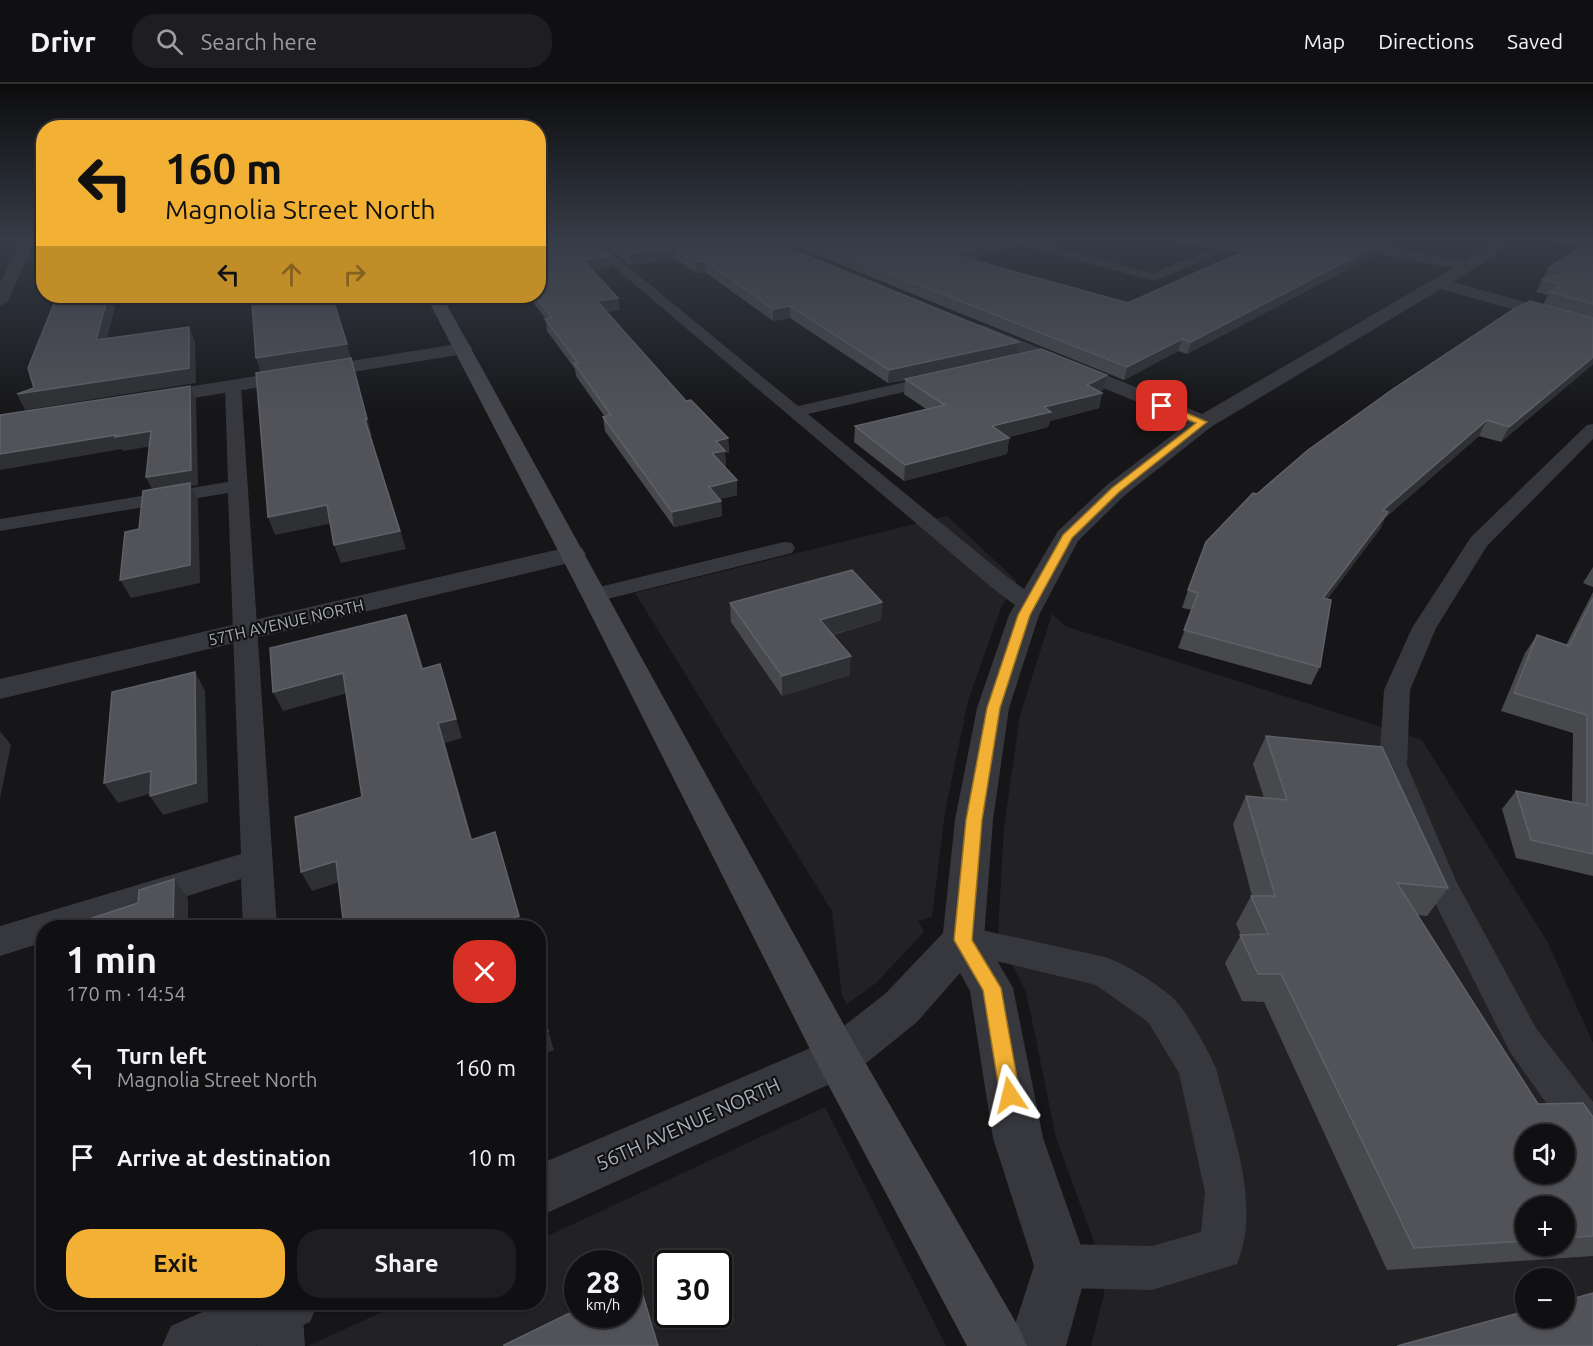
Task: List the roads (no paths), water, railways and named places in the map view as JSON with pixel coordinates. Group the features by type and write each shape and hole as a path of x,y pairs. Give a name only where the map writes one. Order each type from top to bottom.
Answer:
{"main road":[{"path":"438,303 573,554 838,1058 999,1346"}],"street":[{"path":"1037,1346 1061,1266 1018,1138 992,988 963,940 974,820 993,708 1024,615 1067,537 1116,490 1203,422 1415,297"},
{"path":"1488,297 1593,327"},
{"path":"966,324 1203,422"},
{"path":"128,402 462,349"},
{"name":"57TH AVENUE NORTH","path":"0,689 573,554"},
{"name":"56TH AVENUE NORTH","path":"546,1187 838,1058 901,1008 963,940"},
{"path":"191,1346 282,1314"}],"lane":[{"path":"656,297 998,581 1030,604"},
{"path":"1020,361 1042,356"},
{"path":"793,412 951,376"},
{"path":"233,386 260,920"},
{"path":"1593,429 1479,542 1424,628 1397,690 1393,765 1442,883 1523,1040 1593,1135"},
{"path":"0,525 238,486"},
{"path":"595,596 784,548"},
{"path":"67,920 257,862"},
{"path":"0,941 36,930"},
{"path":"963,940 1106,972 1161,1011 1197,1068 1226,1192 1221,1248 1152,1268 1061,1266"}]}
